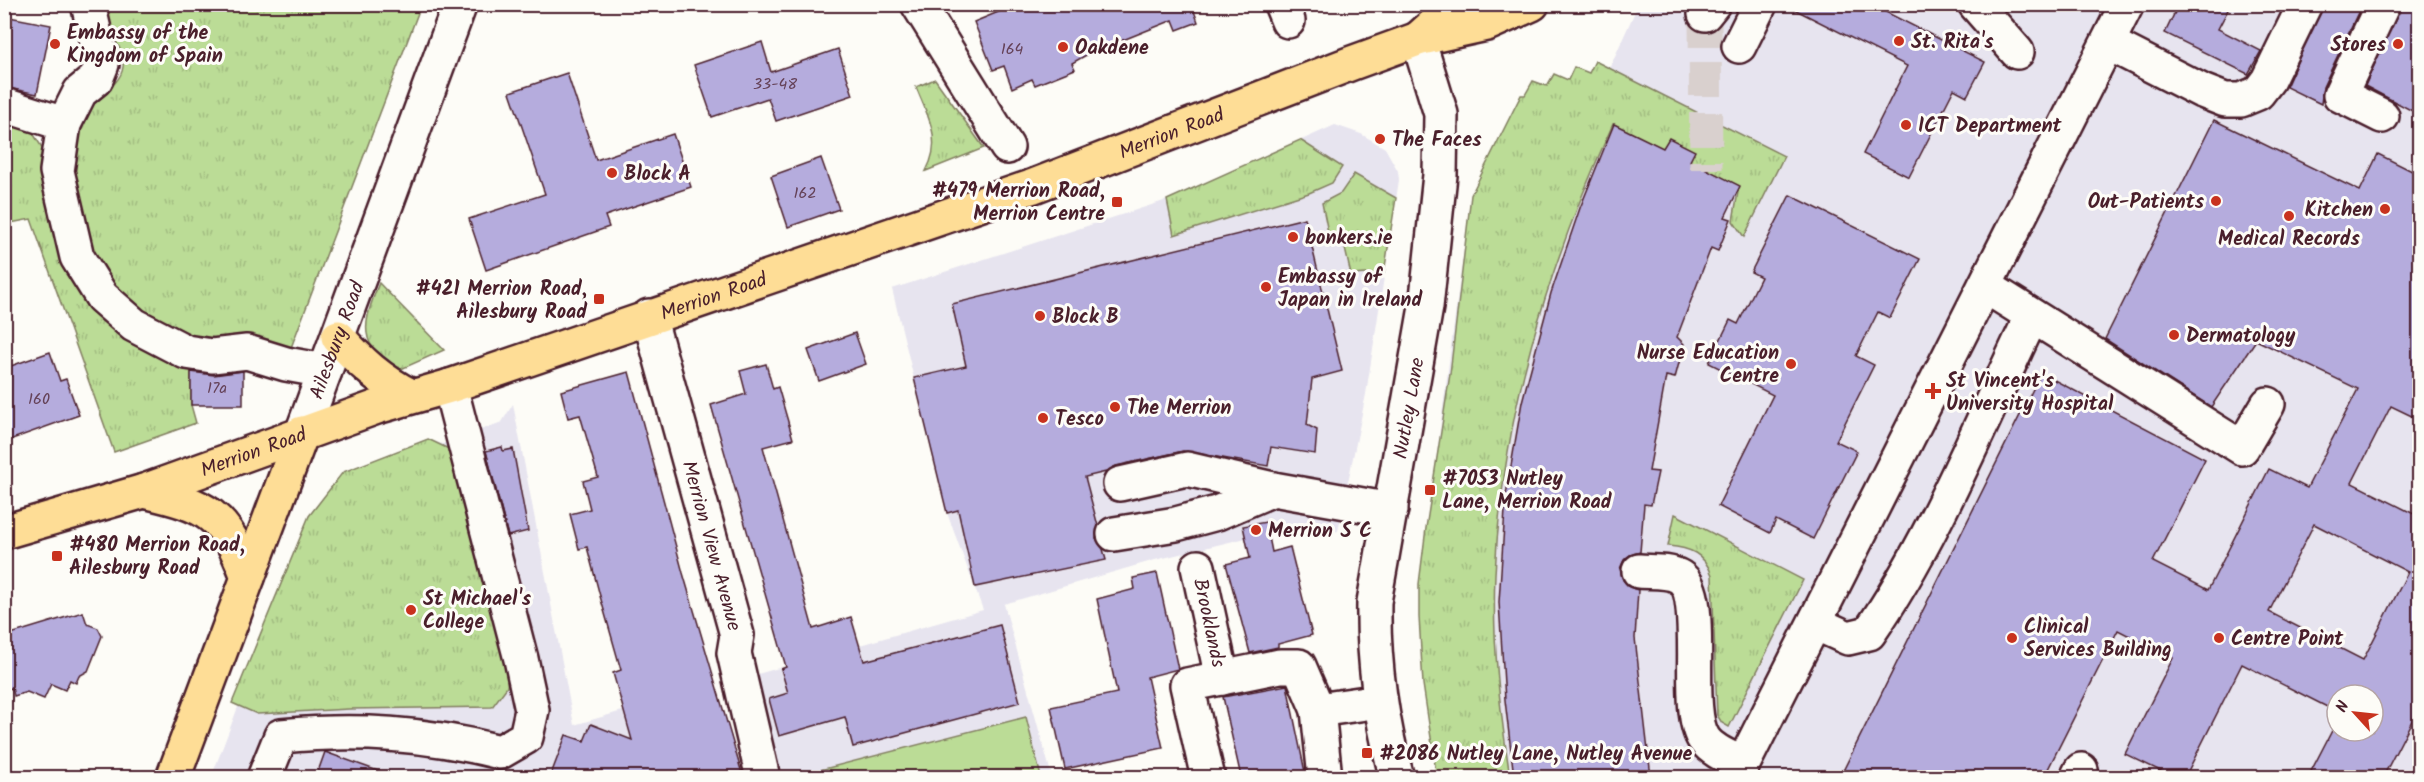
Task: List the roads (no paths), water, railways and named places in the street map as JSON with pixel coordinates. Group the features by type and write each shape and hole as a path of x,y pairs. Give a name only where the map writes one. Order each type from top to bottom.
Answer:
{"main road":[{"name":"Merrion Road","path":"1418,39 1457,4"},
{"name":"Merrion Road","path":"4,532 144,491 302,433 411,396 450,386 1031,187 1418,39 1487,24 1532,4"},
{"path":"338,337 365,367 383,382 411,396"},
{"name":"Ailesbury Road","path":"173,777 302,433"},
{"path":"144,491 194,504 213,518 229,532 248,577"}],"street":[{"path":"88,4 102,64 96,79 80,92 64,124 57,171 77,257 102,297 134,325 186,352 212,356 247,352 286,364 325,371"},
{"name":"Ailesbury Road","path":"302,433 460,4"},
{"path":"918,4 1007,147"},
{"path":"1739,46 1760,4"},
{"path":"1976,4 2017,52"},
{"path":"1639,570 1670,573 1681,577 1686,584 1694,626 1699,729 1713,748 1740,771 2127,4"},
{"path":"2108,43 2202,91 2225,100 2241,99 2258,93 2268,80 2305,4"},
{"path":"2382,116 2340,95 2383,4"},
{"name":"Nutley Lane","path":"1397,777 1380,700 1374,648 1374,602 1426,307 1440,175 1441,114 1418,39"},
{"path":"4,105 64,124"},
{"path":"1985,286 2242,448 2268,404"},
{"name":"Merrion View Avenue","path":"649,316 737,635 734,653 763,777"},
{"path":"1815,623 1848,638 1869,633 1884,611 1933,523 2032,316"},
{"path":"264,777 281,736 351,731 451,739 500,752 526,737 532,710 521,659 450,386"},
{"path":"1120,484 1187,469 1273,489 1391,510"},
{"path":"1114,534 1217,513 1273,489"},
{"name":"Brooklands","path":"1198,567 1222,678"},
{"name":"Brooklands","path":"1208,777 1187,685 1280,666 1299,666 1318,710"},
{"path":"1325,777 1318,710 1380,700"}],"tunnel":[{"path":"1705,14 1706,169"}],"place":[{"name":"St. Rita's","path":"1899,41"},
{"name":"Embassy of the Kingdom of Spain","path":"55,44"},
{"name":"Stores","path":"2398,44"},
{"name":"Oakdene","path":"1063,47"},
{"name":"ICT Department","path":"1906,125"},
{"name":"The Faces","path":"1380,139"},
{"name":"Block A","path":"612,173"},
{"name":"Out-Patients","path":"2216,201"},
{"name":"#479 Merrion Road, Merrion Centre","path":"1117,202"},
{"name":"Kitchen","path":"2385,209"},
{"name":"Medical Records","path":"2289,216"},
{"name":"bonkers.ie","path":"1293,237"},
{"name":"Embassy of Japan in Ireland","path":"1266,287"},
{"name":"#421 Merrion Road, Ailesbury Road","path":"599,299"},
{"name":"Block B","path":"1040,316"},
{"name":"Dermatology","path":"2174,335"},
{"name":"Nurse Education Centre","path":"1791,364"},
{"name":"St Vincent's University Hospital","path":"1933,391"},
{"name":"The Merrion","path":"1115,407"},
{"name":"Tesco","path":"1043,418"},
{"name":"#7053 Nutley Lane, Merrion Road","path":"1430,490"},
{"name":"Merrion S C","path":"1256,530"},
{"name":"#480 Merrion Road, Ailesbury Road","path":"57,556"},
{"name":"St Michael's College","path":"411,610"},
{"name":"Clinical Services Building","path":"2012,638"},
{"name":"Centre Point","path":"2219,638"},
{"name":"#2086 Nutley Lane, Nutley Avenue","path":"1367,753"}]}
